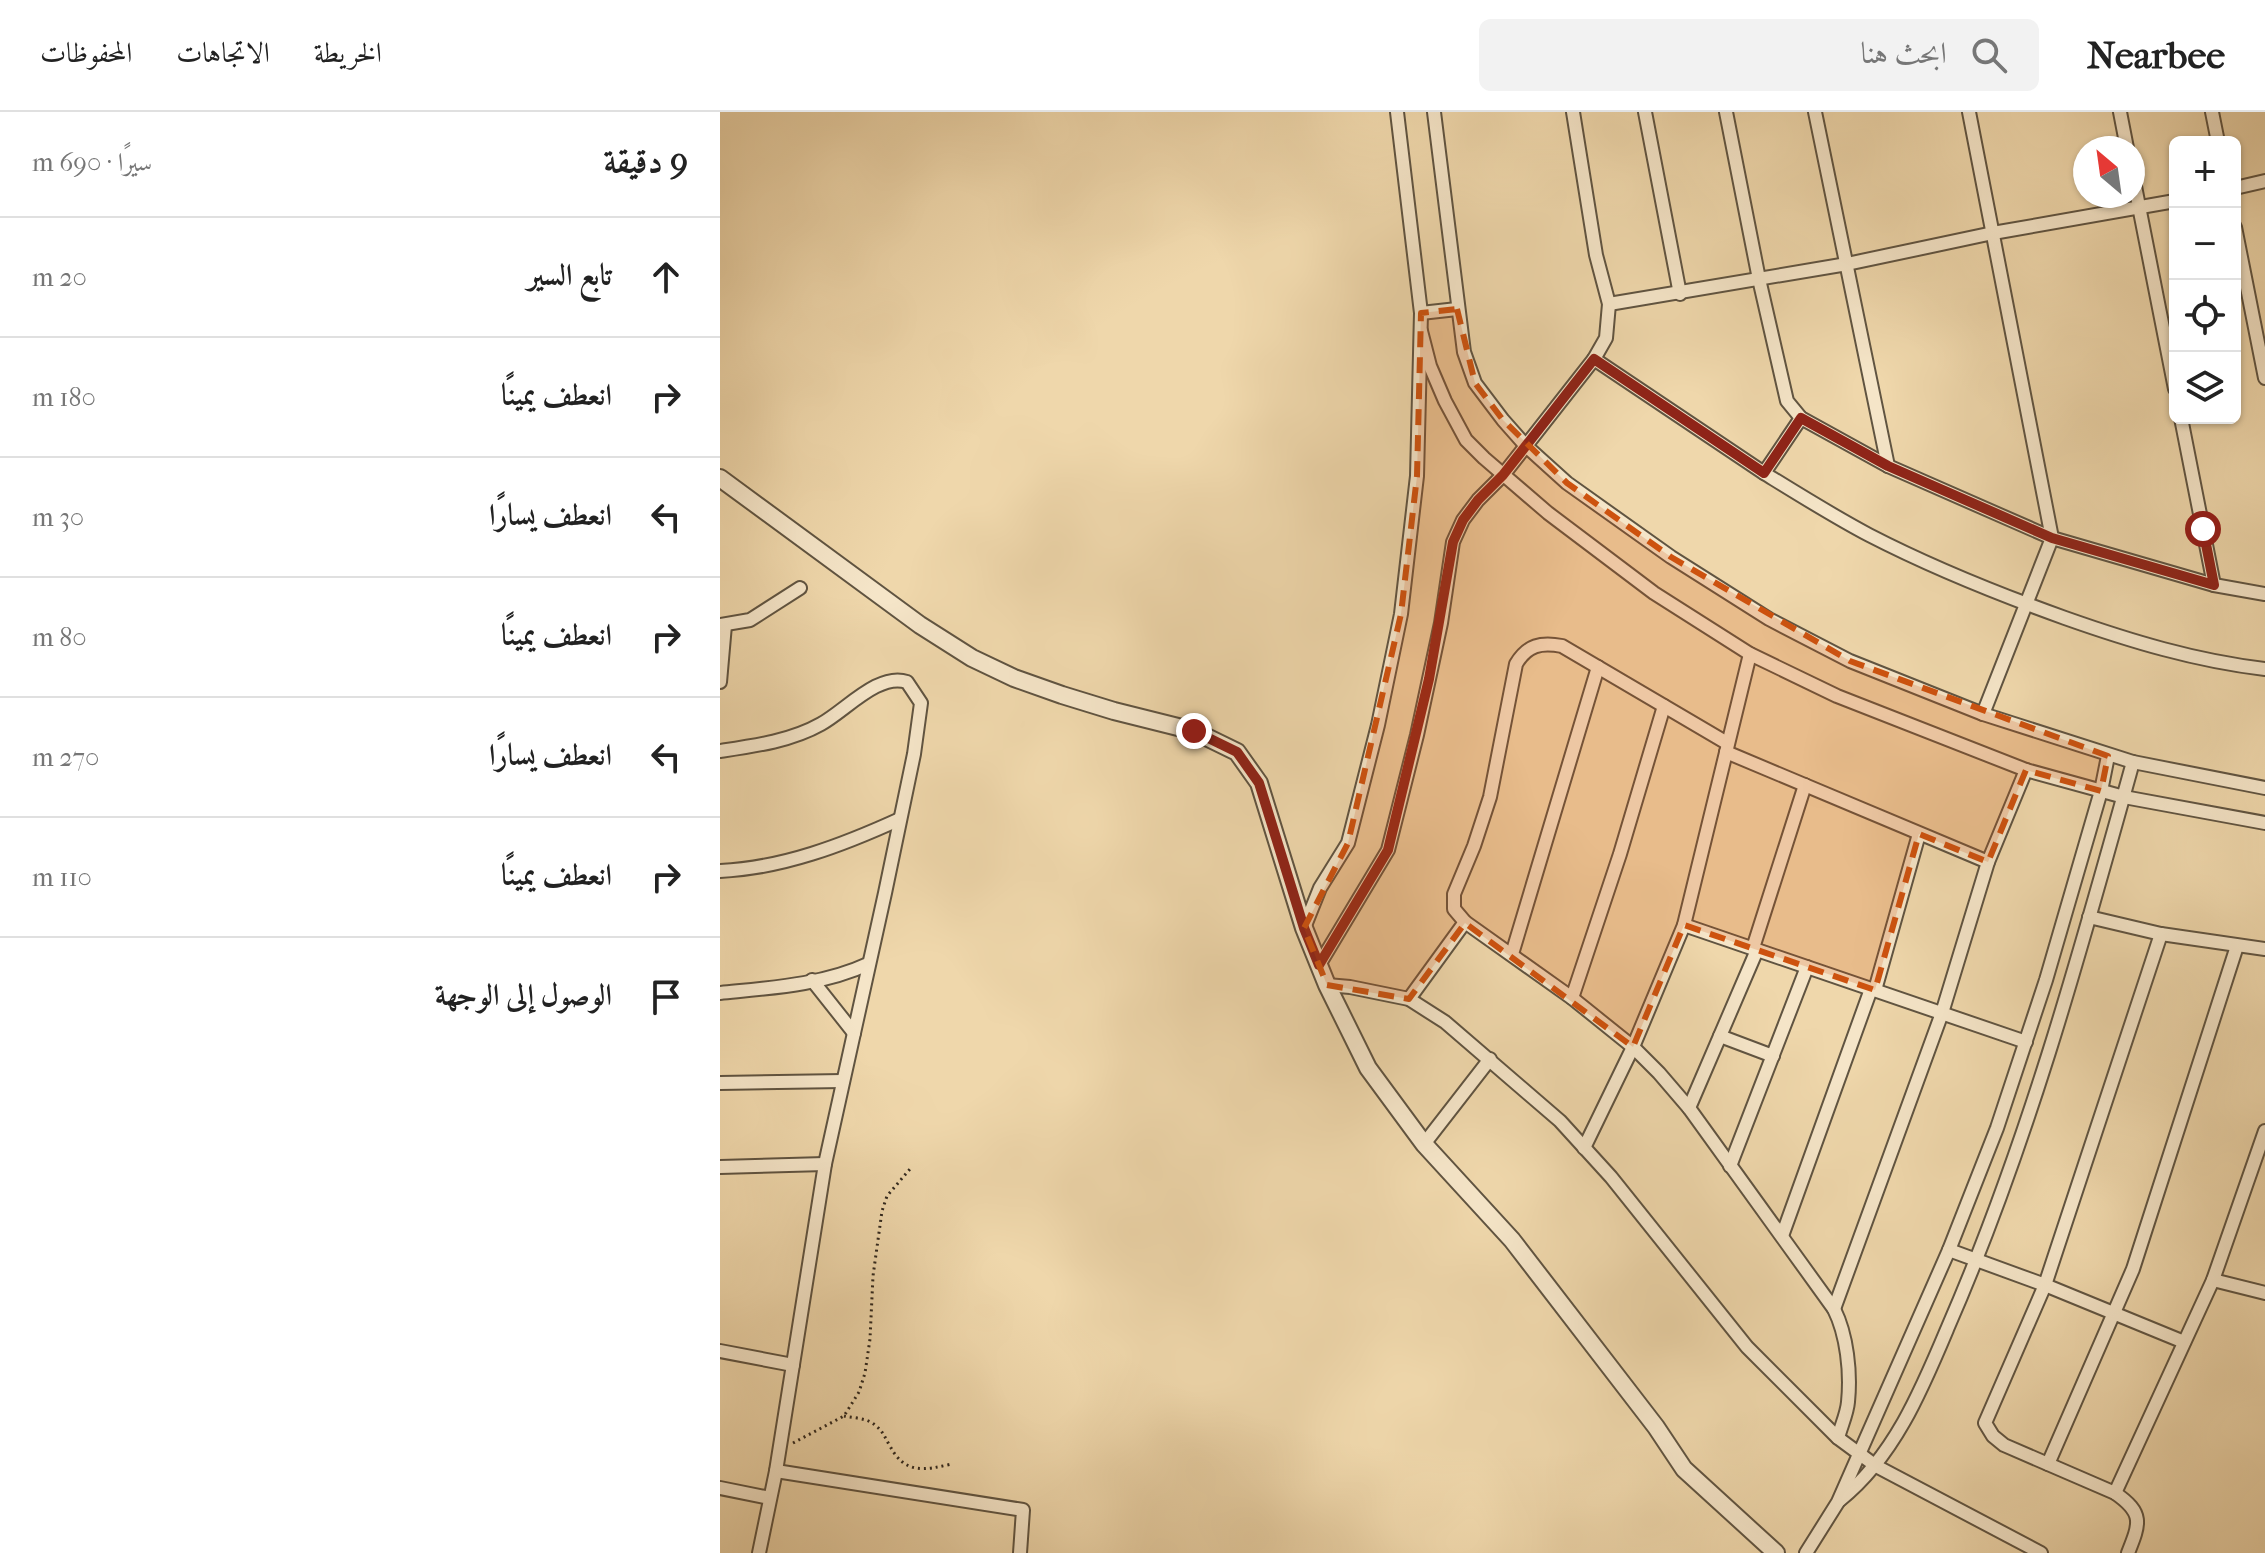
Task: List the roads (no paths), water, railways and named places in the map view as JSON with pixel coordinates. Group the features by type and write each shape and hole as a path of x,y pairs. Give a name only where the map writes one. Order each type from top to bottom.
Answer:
{"street":[{"path":"1304,928 1320,888 1348,843 1378,725 1401,614 1417,476 1421,313 1397,112"},
{"path":"1434,112 1457,309 1464,352 1475,383 1526,446 1567,483 1671,557 1769,619 1850,661 1983,714 2108,756 2265,788"},
{"path":"1319,965 1388,850 1438,637 1453,542 1463,520 1526,446 1594,359 1606,338 1609,304 1596,255 1573,112"},
{"path":"1645,112 1680,294"},
{"path":"1726,112 1759,279 1787,401 1792,410 1888,466 2052,538 2214,585 2265,594"},
{"path":"1815,112 1888,466"},
{"path":"1969,112 2052,538 1983,714"},
{"path":"2120,112 2125,136"},
{"path":"2212,112 2217,136"},
{"path":"2241,187 2265,181"},
{"path":"2145,207 2169,202"},
{"path":"1609,304 1847,264 1993,233 2139,208 2169,359"},
{"path":"2241,257 2265,378"},
{"path":"1421,313 1457,309"},
{"path":"1421,331 1430,366 1466,440 1548,513 1654,593 1750,654 1837,696 2026,770 2124,797 2265,823"},
{"path":"1594,359 1764,473 1869,535 1939,568 2132,642 2230,665 2265,669"},
{"path":"1764,473 1801,418"},
{"path":"2182,424 2214,585"},
{"path":"720,478 920,625 972,658 1014,678 1062,695 1194,731 1237,752 1259,783 1304,928 1327,985 1368,1068 1424,1144 1512,1240 1656,1427 1684,1469 1776,1553"},
{"path":"720,682 722,625 750,620 800,588"},
{"path":"1838,1438 1848,1404 1848,1368 1841,1331 1834,1309 1782,1236 1689,1108 1633,1047 1572,998 1465,922 1454,909 1454,894 1490,797 1516,664 1526,649 1535,645 1562,646 1664,706 1726,748 1805,785 1988,862"},
{"path":"1584,1148 1633,1047 1684,925 1750,654"},
{"path":"1512,954 1598,667"},
{"path":"720,751 764,745 819,726 891,679 907,682 918,696 922,713 825,1164 776,1471 759,1553"},
{"path":"1572,998 1620,854 1664,706"},
{"path":"1806,1553 1838,1502 1949,1250 2026,1042 2101,791 2108,756"},
{"path":"1838,1502 1876,1466 1908,1413 1978,1259 2040,1075 2133,762"},
{"path":"1834,1309 1942,1013 1988,862 2026,770"},
{"path":"1689,1108 1755,949 1805,785"},
{"path":"720,871 772,864 816,853 900,819"},
{"path":"1782,1236 1873,990 1919,834"},
{"path":"2089,917 2161,934 2265,949"},
{"path":"1409,999 1465,922"},
{"path":"1684,925 2026,1042"},
{"path":"2128,1553 2138,1522 2128,1502 2115,1493 2004,1445 1993,1436 1985,1423 2045,1285 2161,934"},
{"path":"2048,1464 2133,1269 2237,946"},
{"path":"720,993 836,976 868,964"},
{"path":"1730,1166 1807,967"},
{"path":"812,980 854,1033"},
{"path":"1327,985 1409,999 1445,1022 1560,1121 1611,1177 1747,1347 1838,1438 1876,1466 2041,1553"},
{"path":"1720,1036 1773,1056"},
{"path":"1424,1144 1490,1059"},
{"path":"2017,1069 2040,1075"},
{"path":"720,1083 843,1081"},
{"path":"2115,1493 2213,1280 2265,1131"},
{"path":"720,1167 825,1164"},
{"path":"1949,1250 2045,1285 2184,1342"},
{"path":"2213,1280 2265,1293"},
{"path":"720,1351 793,1365"},
{"path":"776,1471 1023,1510 1020,1553"},
{"path":"720,1488 770,1498"}]}
